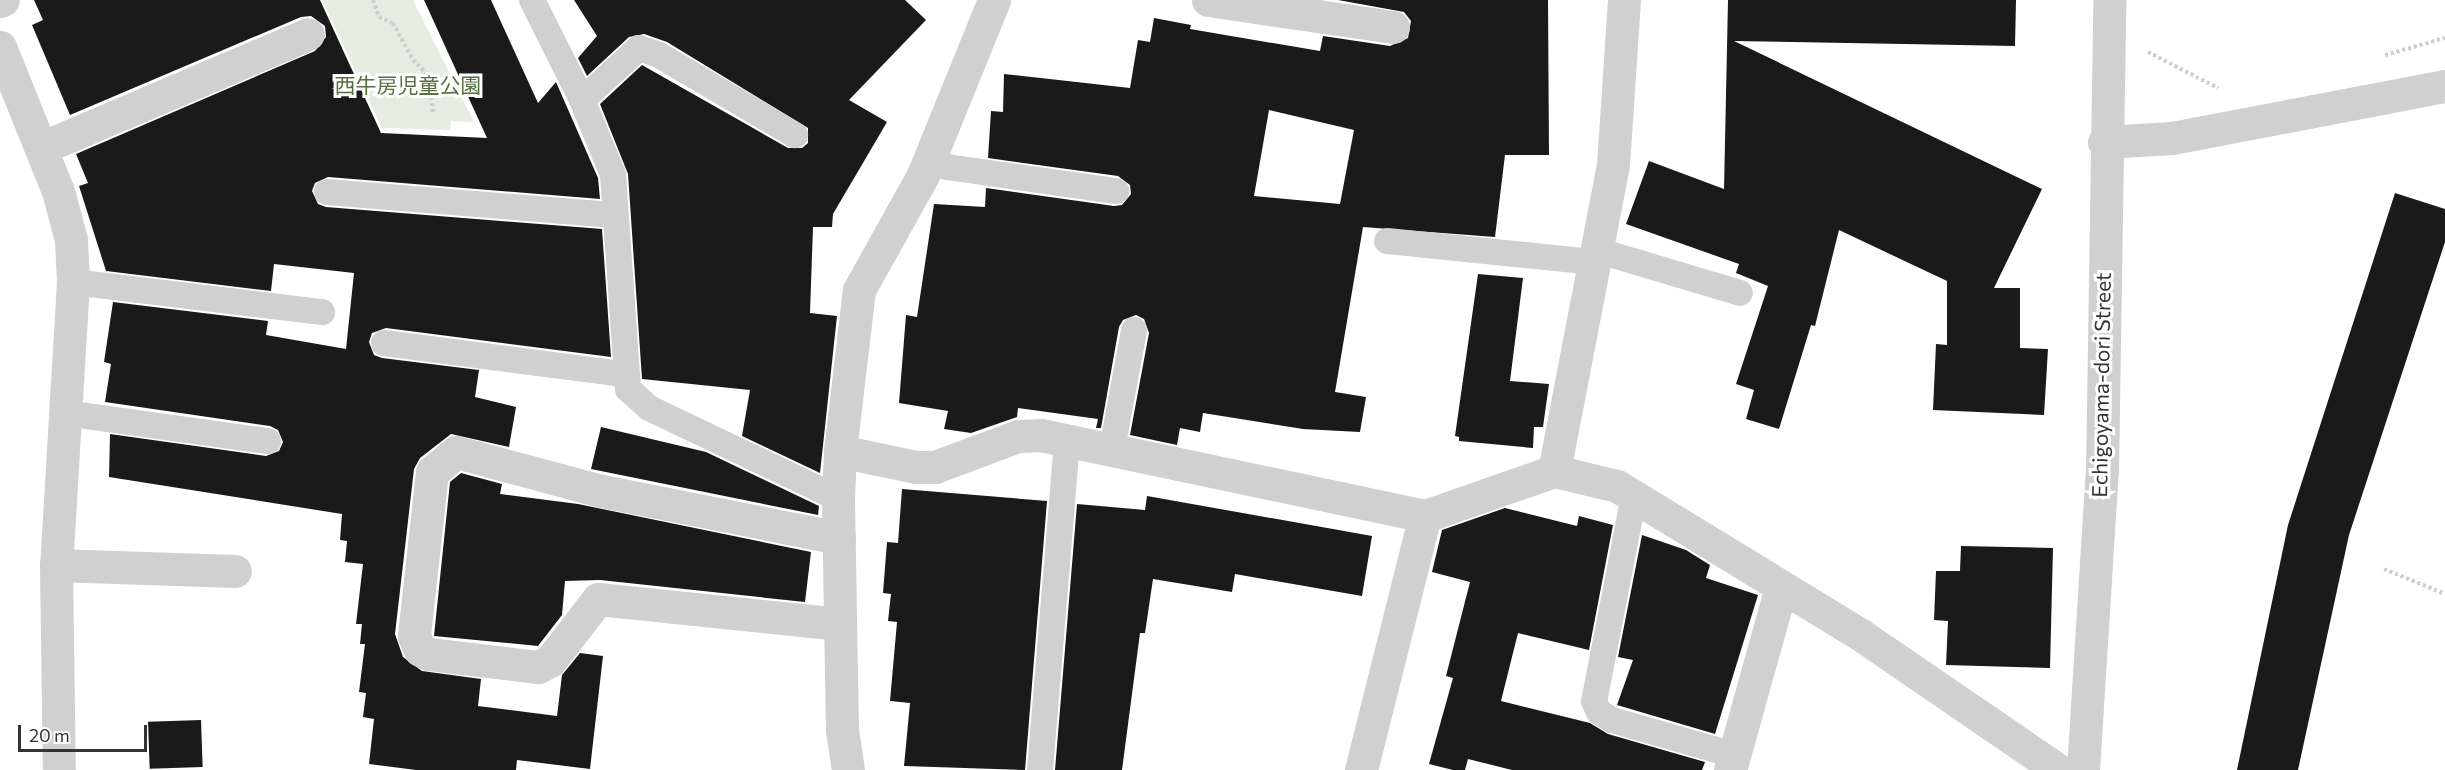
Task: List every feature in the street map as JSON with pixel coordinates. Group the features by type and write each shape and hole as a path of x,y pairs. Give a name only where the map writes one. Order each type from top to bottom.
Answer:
{"street":[{"path":"848,770 842,730 838,498 840,452 859,290 929,159 994,0"},
{"path":"1554,471 1613,165 1624,0"},
{"name":"Echigoyama-dori Street","path":"2082,770 2102,471 2104,142 2109,0"},
{"path":"1223,1 1392,27"},
{"path":"41,148 308,34"},
{"path":"0,47 41,148 71,240 73,282 56,566 59,770"},
{"path":"2104,142 2172,138 2445,86"},
{"path":"840,452 916,467 935,466 1018,436 1041,435 1425,516 1554,471 1617,486 1861,635 2058,770"},
{"path":"839,538 601,491 456,452 432,472 414,636 420,650 429,654 538,667 550,661 598,599 840,624"},
{"path":"1361,770 1425,516"},
{"path":"56,566 235,571"},
{"path":"1732,763 1782,587"}],"lane":[{"path":"532,0 582,100 614,175 624,374 628,389 649,408 838,498"},
{"path":"582,100 639,48 659,56 795,135"},
{"path":"929,159 947,167 1116,191"},
{"path":"327,192 615,215"},
{"path":"1387,241 1596,256 1740,293"},
{"path":"73,282 322,312"},
{"path":"1112,449 1134,330"},
{"path":"384,343 624,374"},
{"path":"65,413 268,441"},
{"path":"1040,770 1067,440"},
{"path":"1634,496 1594,701 1599,712 1612,720 1732,763"}],"path":[{"path":"372,0 379,17 393,23 406,51 425,72 433,114"},
{"path":"2380,56 2445,38"},
{"path":"2138,47 2217,88 2229,86"},
{"path":"2384,569 2445,594"}],"green space":[{"name":"西牛房児童公園","path":"322,0 413,0 474,122 451,121 450,130 382,128"}],"building":[{"path":"34,0 320,0 381,133 487,138 424,0 491,0 538,103 556,82 598,178 600,199 328,177 315,183 312,191 318,204 326,207 602,229 611,357 386,328 372,333 369,342 374,355 382,358 479,370 475,397 516,407 509,447 451,434 420,458 414,469 395,634 403,657 422,671 481,679 478,706 557,716 562,675 580,653 603,656 590,769 517,760 516,770 416,770 369,764 374,719 363,717 366,693 359,692 365,644 360,644 362,624 356,624 363,564 345,562 347,541 340,540 342,514 109,477 110,434 266,456 279,451 283,442 278,430 270,426 105,402 111,364 104,362 113,302 268,321 266,335 346,349 354,273 274,264 271,291 106,271 79,186 88,183 76,154 315,51 326,37 325,26 311,16 301,17 70,115 32,25 43,20"},
{"path":"574,0 905,0 926,20 849,100 887,122 833,214 832,227 813,227 810,313 837,316 820,473 742,436 750,390 642,379 628,174 600,104 642,65 788,148 802,148 808,143 808,128 667,42 644,34 629,37 587,76 578,58 597,36"},
{"path":"1338,0 1548,0 1549,155 1505,155 1495,237 1363,227 1335,392 1366,397 1360,432 1303,429 1203,413 1200,432 1180,428 1177,445 1130,435 1149,333 1144,319 1136,315 1123,320 1119,327 1101,428 1096,428 1098,419 1018,408 1017,417 971,433 944,429 948,411 899,403 906,315 917,317 934,204 985,207 986,188 1114,206 1122,205 1131,194 1130,185 1118,176 988,158 991,111 1003,112 1004,74 1130,88 1138,40 1150,42 1154,18 1191,25 1190,29 1320,51 1323,36 1390,46 1408,38 1411,21 1404,12","holes":["1269,110 1354,130 1340,204 1254,196"]},
{"path":"1728,0 2016,0 2015,46 1734,41 2042,189 1994,288 2020,288 2020,348 2048,349 2044,415 1933,410 1936,344 1947,345 1947,281 1839,230 1815,326 1811,325 1779,429 1746,419 1754,390 1736,384 1768,286 1736,273 1739,264 1626,224 1649,161 1724,189"},
{"path":"2395,193 2445,209 2445,242 2349,535 2298,770 2237,770 2288,525"},
{"path":"1478,274 1523,278 1510,381 1549,384 1543,427 1534,427 1533,448 1459,441 1459,437 1455,436"},
{"path":"601,427 706,452 819,506 818,515 591,469"},
{"path":"461,473 502,484 500,494 578,504 811,552 805,602 600,580 565,581 562,615 538,646 434,636 450,482"},
{"path":"902,489 1047,501 1025,770 904,766 910,703 890,701 897,622 888,621 891,594 883,593 887,542 898,543"},
{"path":"1147,496 1372,536 1362,596 1235,574 1232,592 1153,579 1145,633 1140,633 1122,770 1055,770 1077,504 1145,510"},
{"path":"1505,508 1577,526 1579,516 1613,525 1589,650 1518,633 1501,701 1590,723 1608,734 1705,762 1702,770 1512,770 1468,759 1465,770 1453,770 1429,764 1453,678 1446,676 1470,582 1432,572 1442,530"},
{"path":"1642,535 1686,550 1710,565 1706,578 1758,595 1715,734 1617,705 1633,660 1618,657"},
{"path":"1961,546 2053,548 2050,668 1946,665 1948,621 1934,620 1936,571 1960,571"},
{"path":"201,720 203,767 150,769 148,722"}]}
